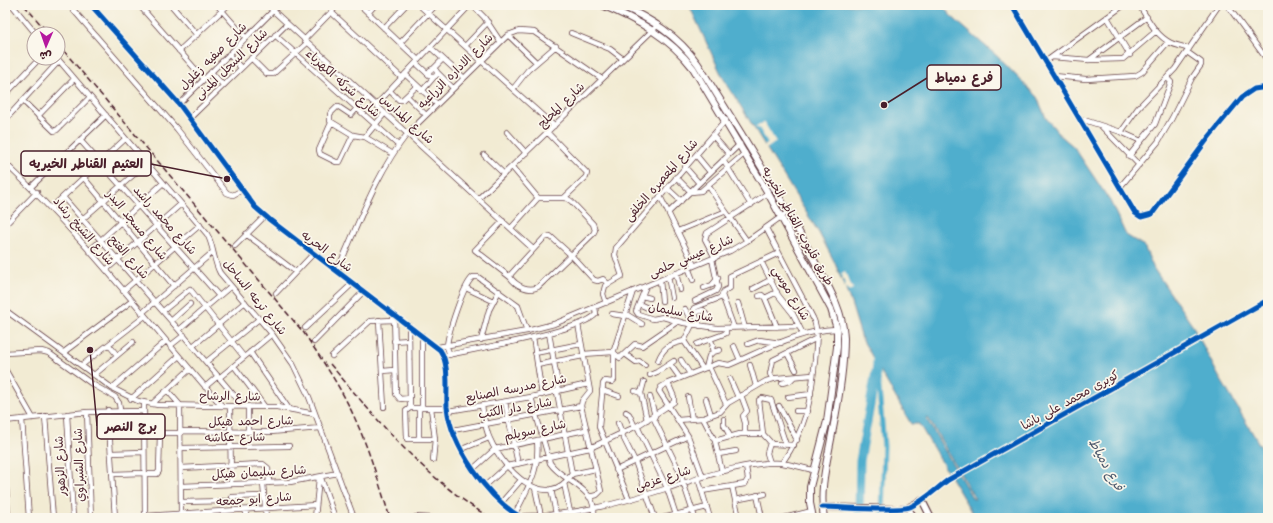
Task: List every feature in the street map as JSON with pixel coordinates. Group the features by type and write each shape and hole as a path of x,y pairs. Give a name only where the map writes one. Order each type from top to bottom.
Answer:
{"main road":[{"name":"طريق قليوب, القناطر الخيريه","path":"602,5 656,27 687,59 726,120 782,216 831,308 837,330 837,347 828,414 813,470 810,495 814,518"},
{"name":"طريق قليوب, القناطر الخيريه","path":"620,5 676,38 698,64 788,212 837,306 844,331 836,410 823,481 822,507 824,518"}],"street":[{"path":"12,5 29,26"},
{"path":"69,5 177,129 227,193 234,195 242,190"},
{"name":"شارع الحريه","path":"91,5 179,104 242,190 265,216 438,347 443,356 448,409 454,430 462,449 473,469 485,486 501,503 519,516"},
{"path":"139,5 204,79"},
{"path":"171,5 197,35"},
{"path":"216,5 246,38"},
{"path":"179,51 228,5"},
{"name":"شارع المدارس","path":"267,5 408,133 533,250"},
{"name":"شارع صفيه زغلول","path":"179,104 279,5"},
{"path":"251,58 270,75 295,54 338,5"},
{"path":"360,5 432,76"},
{"path":"368,13 375,5"},
{"path":"384,28 406,5"},
{"path":"420,5 554,126"},
{"path":"400,43 436,5"},
{"path":"376,105 471,5 488,22 500,41"},
{"path":"1012,5 1078,118 1138,216 1149,216 1209,136 1242,97 1254,89 1268,87"},
{"path":"1045,62 1124,5"},
{"path":"1120,187 1150,154 1165,130 1192,78 1202,64 1188,50 1168,42 1156,31 1139,5"},
{"path":"1121,132 1138,108 1167,78 1220,5"},
{"path":"1227,5 1268,61"},
{"path":"331,12 437,104"},
{"path":"1107,17 1130,55"},
{"path":"1089,60 1147,17"},
{"path":"465,46 488,22"},
{"name":"شارع السجل المدنى","path":"190,118 287,24"},
{"name":"شارع المحلج","path":"478,199 656,27"},
{"name":"شارع الاداره الزراعيه","path":"337,270 398,145 463,77 508,35 519,31 534,32 602,79"},
{"path":"1052,57 1089,60 1119,60 1130,55 1156,31"},
{"path":"571,33 610,49 623,59"},
{"name":"شارع شركه الكهرباء","path":"275,35 398,145"},
{"path":"508,35 536,62"},
{"path":"1054,76 1086,79 1135,76 1142,72 1168,42"},
{"path":"512,88 536,62 556,46"},
{"path":"430,47 463,77"},
{"path":"229,54 241,68"},
{"path":"422,91 443,59"},
{"path":"5,95 32,66"},
{"path":"5,120 52,66"},
{"name":"شارع ترعه الساحل","path":"64,66 210,238 217,268 272,334 296,369 316,414 354,518"},
{"path":"435,71 453,88"},
{"path":"211,72 223,85"},
{"path":"1129,156 1155,124 1161,112 1171,82 1167,78"},
{"path":"38,116 74,79"},
{"path":"390,91 400,100 407,96 417,86"},
{"path":"407,96 426,115"},
{"path":"23,101 53,130 56,131 90,97"},
{"path":"353,135 340,162 336,162 320,154 318,150 331,123 330,114 337,107 339,107 350,115 367,97"},
{"path":"365,137 385,113"},
{"path":"31,187 106,116"},
{"path":"1078,118 1121,132 1141,142"},
{"name":"شارع المعصره الخلفى","path":"608,284 622,276 615,255 616,248 726,120"},
{"path":"331,123 353,135 365,137 393,154"},
{"path":"1101,126 1139,165"},
{"path":"507,132 526,153"},
{"path":"547,132 587,173 586,177 564,198"},
{"path":"713,136 729,154"},
{"path":"51,208 125,138"},
{"name":"شارع محمد راشد","path":"80,140 219,296"},
{"path":"669,212 740,144"},
{"path":"690,192 701,191 745,153"},
{"path":"484,155 504,174"},
{"path":"696,155 710,172"},
{"path":"723,160 751,205"},
{"name":"شارع الشيخ رشاد","path":"5,163 37,192 71,229 222,406"},
{"path":"71,229 147,163"},
{"path":"512,167 538,198"},
{"path":"685,167 699,183"},
{"path":"676,177 690,192"},
{"name":"شارع مسجد البدر","path":"84,178 174,286"},
{"path":"89,250 163,183"},
{"path":"708,185 724,212 747,241"},
{"path":"667,188 681,201"},
{"path":"5,225 37,192"},
{"path":"700,305 696,301 711,293 718,287 718,278 714,258 706,242 706,235 768,193"},
{"path":"660,196 694,265"},
{"name":"شارع الفتح","path":"63,197 184,335 218,377 245,406"},
{"path":"503,221 475,250 518,285 531,289 536,289 593,234 595,230 593,224 571,201 564,198 538,198 511,228"},
{"path":"106,270 182,204"},
{"path":"678,231 724,212"},
{"name":"شارع عيسي حلمى","path":"438,347 527,331 558,323 694,265 714,258 747,241 788,212"},
{"path":"235,246 265,216"},
{"path":"123,291 200,225"},
{"path":"766,228 812,318 817,338 812,394 808,411 794,445 782,463"},
{"path":"246,234 296,272"},
{"path":"510,277 511,274 544,238 550,236 571,255 594,280 598,281 603,279 608,284 605,286 603,294 606,303"},
{"path":"82,365 109,345 144,315 155,302 213,252"},
{"path":"276,293 314,253"},
{"path":"734,328 722,297 722,292 730,288 730,275 779,253"},
{"name":"شارع موسي","path":"761,261 770,280 803,334"},
{"path":"688,268 693,280"},
{"path":"676,273 680,290"},
{"path":"668,276 672,298"},
{"path":"450,355 447,345 457,309 466,288 473,277 478,277 518,306 527,331"},
{"path":"704,288 712,285 718,278"},
{"path":"660,280 662,301"},
{"path":"753,289 770,280"},
{"path":"305,328 353,283"},
{"path":"179,330 231,286"},
{"name":"شارع سليمان","path":"646,286 636,311 638,314 653,319 663,317 692,325 726,328 799,326"},
{"path":"162,311 189,288 244,357"},
{"path":"466,288 493,301"},
{"path":"481,340 485,320 499,291"},
{"path":"629,499 604,441 598,420 604,382 612,382 614,380 613,352 633,291"},
{"path":"314,342 364,292"},
{"path":"759,296 765,298 777,292"},
{"path":"711,293 713,300"},
{"path":"642,296 650,298"},
{"path":"704,297 706,303"},
{"path":"700,326 694,308 722,297"},
{"path":"765,298 777,327"},
{"name":"كوبرى محمد على باشا","path":"922,500 948,480 1268,300"},
{"path":"64,352 132,301"},
{"path":"193,346 245,302"},
{"path":"738,303 745,328"},
{"path":"171,320 190,304"},
{"path":"639,304 650,309"},
{"path":"443,356 533,337 578,324 594,316 597,310 595,307"},
{"path":"685,309 688,315 695,314 703,310 708,317"},
{"name":"شارع الرشاح","path":"5,310 112,388 131,399 152,404 265,407 289,409 316,414"},
{"path":"394,314 396,396 400,399 410,398"},
{"path":"612,314 625,315 642,324"},
{"path":"206,362 259,319"},
{"path":"379,320 384,407"},
{"path":"332,356 369,322 394,320"},
{"path":"613,352 619,358 635,344 642,346 677,322"},
{"path":"578,324 589,394 582,401 581,406 585,430 601,491 597,495 589,496"},
{"path":"684,341 692,325"},
{"path":"409,326 410,408 406,411 407,439 436,440"},
{"path":"698,344 725,334 726,328"},
{"path":"710,518 702,491 701,477 688,436 668,407 659,390 668,384 690,374 720,363 729,364 803,334 816,331 837,330"},
{"path":"549,333 572,474"},
{"path":"205,387 234,366 272,334"},
{"path":"170,346 184,335"},
{"path":"419,439 422,335"},
{"path":"533,337 542,395"},
{"path":"773,379 770,372 773,360 817,338"},
{"path":"710,339 713,345 713,352"},
{"path":"394,340 409,340"},
{"path":"748,344 759,340 782,343"},
{"path":"112,388 166,341"},
{"path":"658,361 660,354 670,344 684,341"},
{"path":"684,341 706,368 726,404"},
{"path":"94,375 133,342"},
{"path":"535,353 581,344"},
{"path":"109,345 117,355"},
{"path":"734,346 740,360"},
{"path":"706,368 709,356 713,352 720,350"},
{"path":"5,353 41,351 49,353 92,384 115,397 119,403 120,410"},
{"path":"250,352 289,409"},
{"path":"537,364 554,362 583,355 613,352"},
{"path":"788,352 796,370"},
{"path":"625,354 636,362 639,361 645,366"},
{"path":"131,399 179,356"},
{"path":"681,360 690,374"},
{"path":"650,375 672,363 680,378"},
{"path":"750,365 756,386"},
{"path":"234,366 265,407"},
{"path":"5,369 33,418"},
{"path":"152,404 190,369"},
{"path":"382,371 395,370"},
{"path":"678,420 711,416 722,411 726,404 756,386 773,379 813,375"},
{"path":"782,383 790,381 794,377"},
{"path":"730,379 747,410 747,413 743,417 745,423 745,434"},
{"path":"195,386 200,381"},
{"path":"644,382 641,393 647,420"},
{"name":"شارع مدرسه الصنايع","path":"410,408 448,409 482,406 542,395 588,384"},
{"path":"485,486 507,466 590,448 647,420 673,404 675,399 668,384"},
{"path":"167,390 180,405 181,514"},
{"path":"602,390 619,396"},
{"path":"635,391 641,393"},
{"path":"788,397 812,394"},
{"path":"519,516 538,460 539,439 531,397"},
{"path":"650,397 654,416 684,483 695,518"},
{"path":"688,397 692,419"},
{"path":"786,445 771,400 762,398 759,400 763,434 770,443 786,445 794,445"},
{"path":"706,399 711,416"},
{"path":"505,402 518,464"},
{"path":"144,403 145,517"},
{"path":"230,406 231,484"},
{"path":"245,406 248,432"},
{"path":"482,406 489,438 495,449 507,466 529,486 535,488 551,488 566,481 572,474 596,469"},
{"name":"شارع دار الكتب","path":"454,430 581,406"},
{"path":"779,406 796,440"},
{"path":"431,408 436,440 433,460"},
{"path":"108,410 115,518"},
{"path":"5,421 108,410 144,411"},
{"path":"796,411 808,411"},
{"name":"شارع الشبراوي","path":"87,412 91,518"},
{"path":"626,412 629,414 651,454 667,488 677,516"},
{"name":"شارع الزهور","path":"67,414 73,518"},
{"path":"44,416 53,518"},
{"path":"703,418 715,441 722,472"},
{"path":"22,419 29,518"},
{"path":"724,419 724,425 730,436"},
{"path":"618,423 636,461 655,518"},
{"name":"شارع احمد هيكل","path":"144,474 157,474 159,471 160,434 180,432 287,432 321,428"},
{"name":"شارع سويلم","path":"473,469 495,449 585,430"},
{"path":"715,441 730,436 763,434"},
{"path":"616,470 688,436"},
{"path":"462,449 489,438"},
{"path":"539,439 557,472 566,481 589,496 595,518"},
{"path":"770,443 766,453 770,463"},
{"name":"شارع عكاشه","path":"181,448 289,446"},
{"path":"719,454 736,451"},
{"path":"111,453 144,452"},
{"name":"شارع عزمى","path":"519,516 541,516 570,512 648,494 701,477 770,463 782,463 813,470"},
{"path":"181,468 265,465 268,468 264,496 266,518"},
{"path":"702,491 745,484 748,481 746,467"},
{"path":"5,472 8,518"},
{"name":"شارع سليمان هيكل","path":"181,486 266,483 320,478 338,473"},
{"path":"112,474 144,474"},
{"path":"315,518 320,478"},
{"path":"320,478 335,518"},
{"path":"501,503 521,480"},
{"path":"566,481 570,512"},
{"path":"732,486 739,518"},
{"path":"535,488 541,516"},
{"path":"551,488 556,514"},
{"path":"735,500 765,494"},
{"path":"181,502 264,496"},
{"path":"757,496 762,518"},
{"path":"822,507 898,509 907,508 922,500 931,518"},
{"name":"شارع ابو جمعه","path":"145,517 316,505"},
{"path":"663,518 677,516 707,507"},
{"path":"907,508 915,518"},
{"path":"246,510 246,518"},
{"path":"784,518 812,511"},
{"path":"416,517 432,518"}],"water":[{"path":"689,5 942,5 951,16 998,57 1037,97 1046,118 1060,135 1074,147 1110,201 1126,235 1144,246 1154,269 1194,328 1218,375 1268,459 1268,518 975,518 919,424 911,424 862,339 850,300 834,261 819,233 722,76","holes":["926,418 928,418 975,499 973,499"]}],"pier":[{"path":"764,122 776,142 766,149 764,146 768,143 759,128 755,128"},
{"path":"845,272 853,289 848,291 847,288 845,289 844,287 846,285 843,279 840,279 842,277 841,274"}],"waterway":[{"path":"859,518 860,461 877,366 877,354"},
{"path":"877,366 884,446 882,518"}],"railway":[{"path":"24,5 42,26"},
{"path":"66,53 304,333 328,369 349,406 372,461 390,518"},
{"path":"330,364 366,407 424,468 467,503 491,518"}],"cycle path":[{"path":"91,5 179,104 255,207 440,350 445,363 447,377 447,407 450,422 456,438 473,470 484,485 496,498 522,518"},
{"path":"1012,5 1135,213 1141,217 1152,214 1209,137 1242,97 1254,89 1268,87"},
{"path":"822,507 881,509 910,507 925,498 948,480 1268,300"}],"place":[{"name":"فرع دمياط","path":"884,105"},
{"name":"العثيم القناطر الخيريه","path":"227,179"},
{"name":"برج النصر","path":"90,350"}]}
